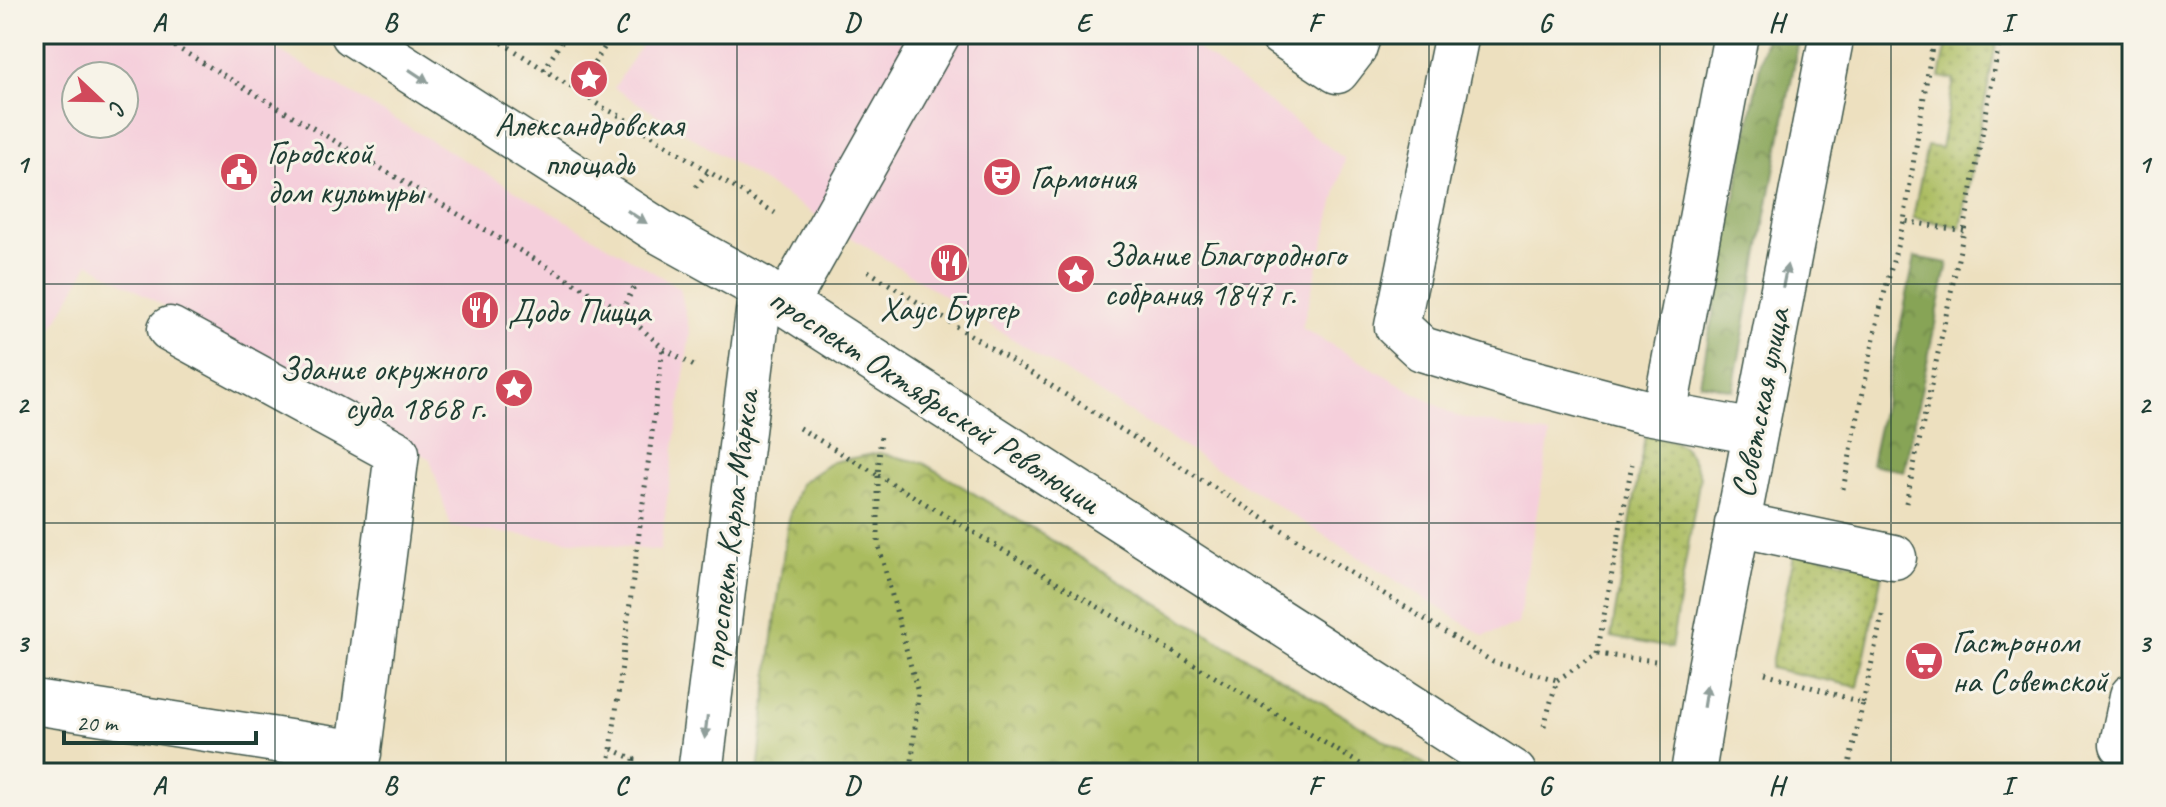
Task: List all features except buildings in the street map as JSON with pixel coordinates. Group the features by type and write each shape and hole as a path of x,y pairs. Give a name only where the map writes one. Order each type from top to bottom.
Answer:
{"main road":[{"path":"773,296 821,242 938,34"},
{"path":"1281,34 1337,71 1354,49 1359,34"},
{"path":"1457,34 1397,326 1422,349 1516,378 1664,415 1755,432"},
{"path":"1664,415 1736,34"},
{"name":"Советская улица","path":"1693,773 1737,524 1832,34"},
{"name":"проспект Октябрьской Революции","path":"364,37 662,233 773,296 1514,773"},
{"name":"проспект Карла Маркса","path":"700,773 747,398 773,296"},
{"path":"34,702 357,763 397,453 170,329"},
{"path":"1737,524 1894,557"},
{"path":"2132,696 2122,744 2132,746"}],"path":[{"path":"154,34 622,311 663,348 1375,773"},
{"path":"489,34 1493,662 1557,680"},
{"path":"544,70 566,34"},
{"path":"577,90 613,34"},
{"path":"1840,503 1880,309 1904,221 1934,34"},
{"path":"1847,773 1964,231 2001,34"},
{"path":"1904,221 1964,231"},
{"path":"907,295 886,368 878,475 878,543 918,693 911,773"},
{"path":"608,773 663,348"},
{"path":"1597,654 1605,609"},
{"path":"1542,733 1557,680 1597,654 1766,673 1863,703"},
{"path":"612,749 634,759 632,773"}],"shaded area":[{"path":"34,34 251,34 680,288 690,333 660,551 451,527 430,459 89,263 34,362"},
{"path":"648,34 1178,34 1345,159 1302,328 1456,416 1550,435 1518,624 1484,636 614,88"}],"green space":[{"path":"1766,34 1800,34 1733,390 1700,383"},
{"path":"1949,34 1998,34 1961,227 1913,218 1927,146 1941,148 1954,80 1940,77"},
{"path":"1915,257 1948,263 1904,471 1871,464"},
{"path":"1645,436 1681,445 1691,456 1700,476 1671,648 1611,637"},
{"path":"879,453 923,463 1439,773 758,773 788,519 800,484 832,462"},
{"path":"1795,551 1883,569 1858,687 1770,668"}],"place":[{"name":"Александровская площадь","path":"589,79"},
{"name":"Городской дом культуры","path":"239,172"},
{"name":"Гармония","path":"1002,177"},
{"name":"Хаус Бургер","path":"949,263"},
{"name":"Здание Благородного собрания 1847 г.","path":"1076,274"},
{"name":"Додо Пицца","path":"480,310"},
{"name":"Здание окружного суда 1868 г.","path":"514,388"},
{"name":"Гастроном на Советской","path":"1924,661"}]}
